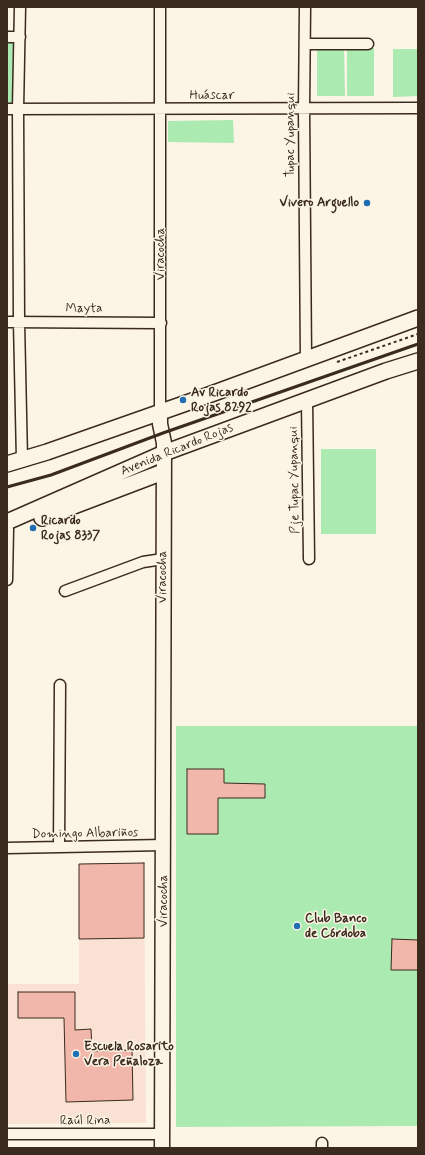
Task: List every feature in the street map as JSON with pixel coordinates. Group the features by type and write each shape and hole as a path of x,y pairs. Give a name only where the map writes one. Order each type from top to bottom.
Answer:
{"main road":[{"path":"7,464 160,413 418,318"},
{"name":"Avenida Ricardo Rojas","path":"7,527 164,453 418,361"},
{"name":"Viracocha","path":"160,413 164,453 162,1148"},
{"path":"7,527 163,472"}],"street":[{"path":"20,7 18,109 19,322 22,460"},
{"name":"Viracocha","path":"160,7 160,413"},
{"name":"Tupac Yupanqui","path":"305,7 304,108 306,360"},
{"path":"7,37 20,37"},
{"path":"305,44 368,44"},
{"name":"Huáscar","path":"7,109 418,108"},
{"name":"Mayta","path":"7,322 161,323"},
{"name":"Pje Tupac Yupanqui","path":"307,400 309,559"},
{"path":"7,527 7,580"},
{"path":"66,591 144,562 163,559"},
{"path":"59,847 60,685"},
{"name":"Domingo Albariños","path":"7,848 164,845"},
{"name":"Raúl Rina","path":"7,1134 162,1134"}],"shaded area":[{"name":"Escuela Rosarito Vera Peñaloza","path":"144,863 146,1123 8,1124 7,984 79,984 79,864"}],"green space":[{"path":"7,37 16,37 18,103 7,103"},
{"path":"344,48 345,96 317,96 317,49"},
{"path":"374,48 374,96 347,96 347,49"},
{"path":"393,49 418,49 418,96 393,97"},
{"path":"233,120 234,143 168,142 168,121"},
{"path":"321,449 376,449 376,534 321,534"},
{"name":"Club Banco de Córdoba","path":"176,726 418,726 418,1126 176,1127"}],"building":[{"path":"187,769 224,769 224,783 265,784 265,798 218,798 218,834 187,834"},
{"path":"144,863 144,938 79,939 79,864"},
{"path":"392,939 418,940 418,970 391,970"},
{"path":"18,992 75,992 75,1030 91,1029 92,1051 132,1050 133,1100 66,1102 64,1018 18,1018"}],"railway":[{"path":"7,487 51,475 163,433 418,344"}],"place":[{"name":"Vivero Arguello","path":"367,203"},
{"name":"Av Ricardo Rojas 8292","path":"183,400"},
{"name":"Ricardo Rojas 8337","path":"33,528"},
{"name":"Club Banco de Córdoba","path":"297,926"},
{"name":"Escuela Rosarito Vera Peñaloza","path":"76,1054"}]}
